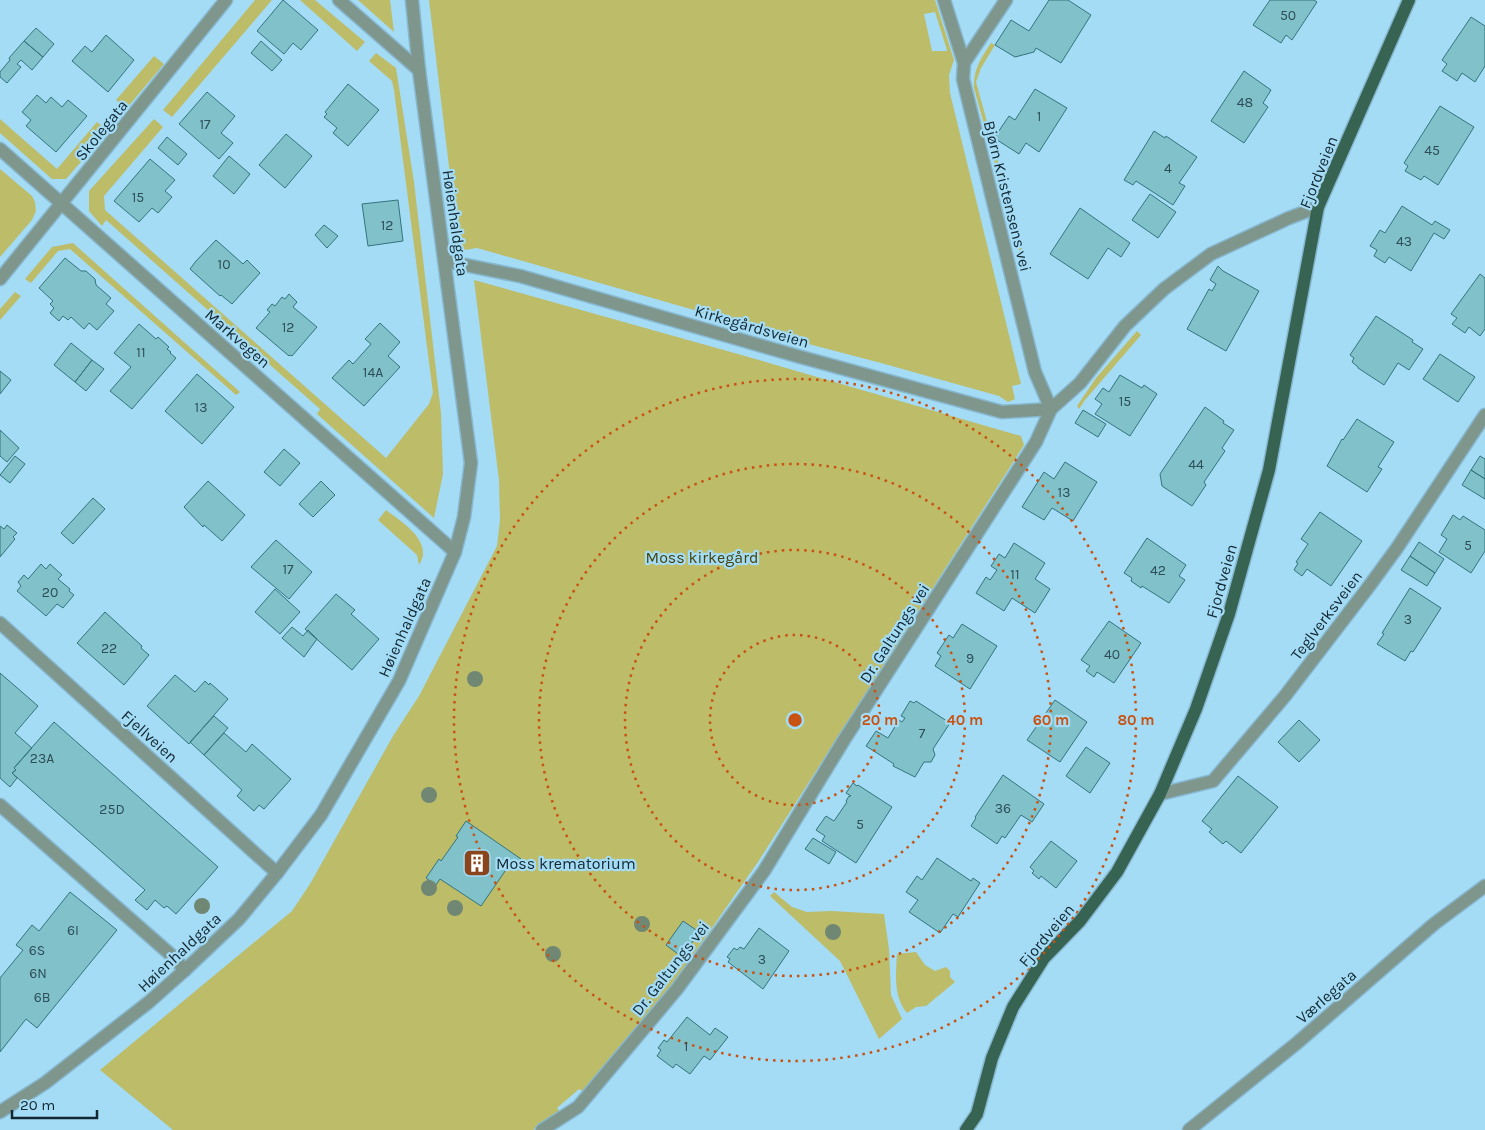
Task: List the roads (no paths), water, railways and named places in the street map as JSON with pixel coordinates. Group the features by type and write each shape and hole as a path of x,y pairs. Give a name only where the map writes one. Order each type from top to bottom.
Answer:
{"main road":[{"name":"Fjordveien","path":"966,1130 977,1114 992,1058 1012,1007 1044,958 1080,921 1117,872 1160,794 1196,709 1229,614 1270,470 1318,207 1409,0"}],"street":[{"name":"Skolegata","path":"0,279 226,0"},
{"path":"339,0 419,70"},
{"name":"Høienhaldgata","path":"0,1112 45,1083 149,1002 239,919 277,873 321,815 384,710 399,681 455,552 464,517 471,463 419,70 412,0"},
{"name":"Bjørn Kristensens vei","path":"944,0 964,63 963,79 1035,372 1051,409"},
{"path":"964,63 1006,0"},
{"name":"Markvegen","path":"0,149 455,552"},
{"name":"Dr. Galtungs vei","path":"542,1130 578,1107 677,990 764,870 844,740 1036,442 1051,409 1080,383 1124,326 1164,289 1211,254 1289,218 1318,207"},
{"name":"Kirkegårdsveien","path":"445,261 520,276 796,356 1002,412 1051,409"},
{"name":"Teglverksveien","path":"1160,794 1213,781 1285,696 1386,563 1485,415"},
{"name":"Fjellveien","path":"0,623 277,873"},
{"path":"0,805 170,954 184,970"},
{"name":"Værlegata","path":"1189,1130 1296,1043 1434,924 1485,886"}],"place":[{"name":"Moss krematorium","path":"477,863"}],"park label":[{"name":"Moss kirkegård","path":"702,557"}]}
